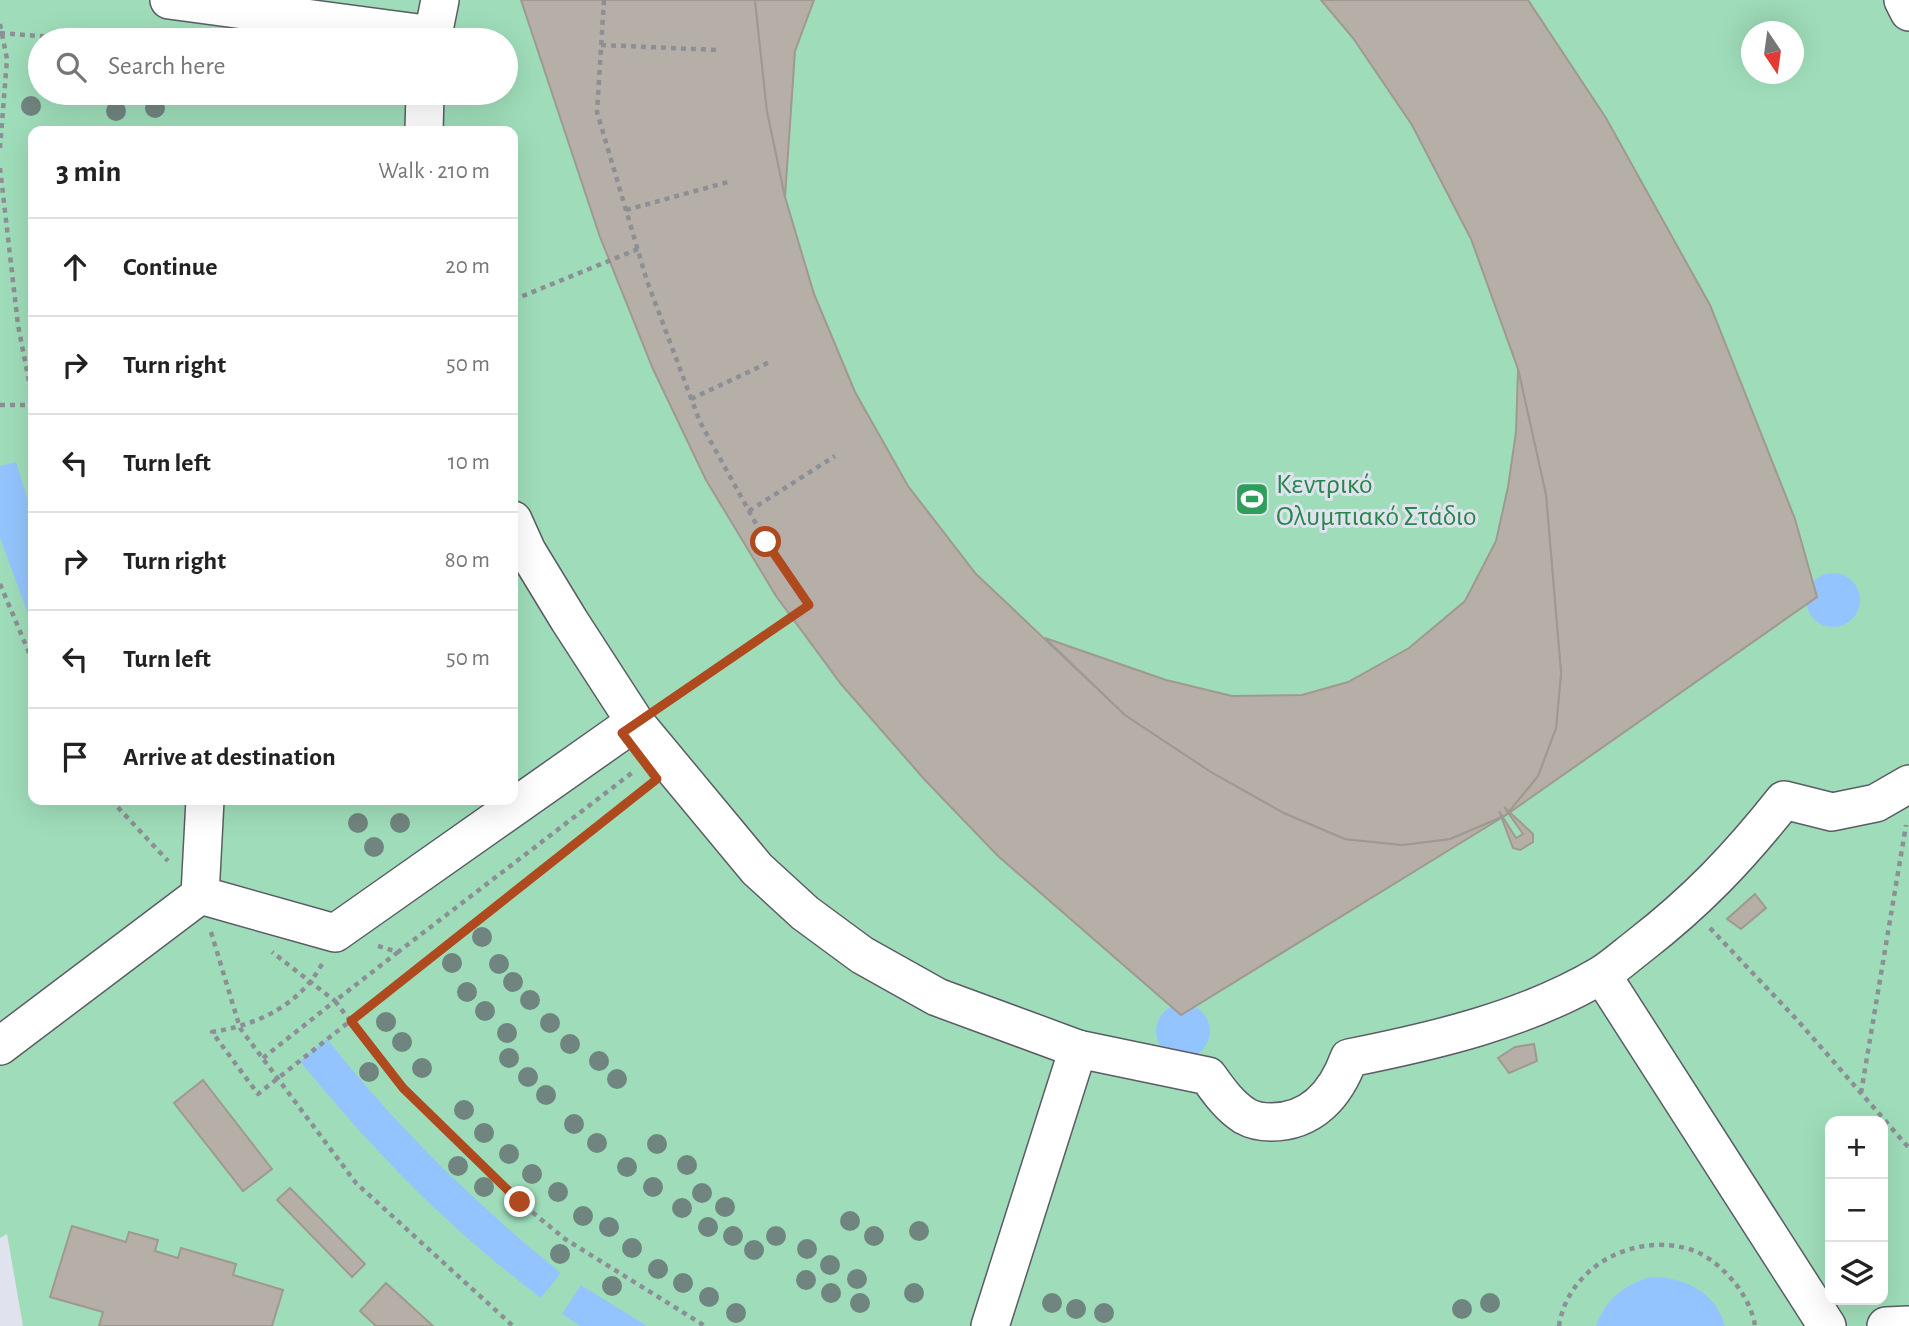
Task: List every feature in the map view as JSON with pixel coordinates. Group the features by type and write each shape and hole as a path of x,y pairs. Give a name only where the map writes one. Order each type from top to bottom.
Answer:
{"street":[{"path":"169,0 435,25"},
{"path":"1903,0 1909,12"},
{"path":"424,126 425,105"},
{"path":"518,544 635,722 651,758 757,869 805,913 862,955 937,997 1078,1049 1208,1076 1222,1096 1246,1117 1282,1122 1305,1117 1323,1103 1340,1082 1349,1058 1416,1045 1497,1020 1602,975 1689,905 1732,864 1784,800 1832,812 1876,803 1909,784"},
{"path":"518,804 635,722"},
{"path":"0,1046 200,895 205,805"},
{"path":"200,895 335,933 517,805"},
{"path":"1602,975 1827,1326"},
{"path":"990,1326 1078,1049"},
{"path":"1886,1326 1909,1325"}],"path":[{"path":"604,0 597,112 638,249 700,422 750,511 809,605 635,722"},
{"path":"0,24 7,60 0,148"},
{"path":"1,33 28,35"},
{"path":"601,45 717,50"},
{"path":"0,168 18,325 28,377"},
{"path":"626,210 728,182"},
{"path":"518,298 638,249"},
{"path":"691,399 772,360"},
{"path":"0,405 28,403"},
{"path":"750,511 835,456"},
{"path":"0,584 28,650"},
{"path":"263,1058 651,758 657,779 258,1094 212,1032 240,1028 259,1021 294,998 319,970 335,933 398,951"},
{"path":"116,805 200,895 240,1028 356,1183 513,1326"},
{"path":"1861,1093 1907,823"},
{"path":"1689,905 1909,1147"},
{"path":"335,1001 403,1088 520,1202 565,1239 705,1326"},
{"path":"1559,1326 1561,1315 1575,1286 1598,1263 1628,1248 1660,1244 1692,1250 1721,1266 1742,1291 1755,1326"}],"green space":[{"path":"0,0 1909,0 1909,1326 23,1326 7,1234 0,1238"}],"water":[{"path":"16,462 28,501 28,614 0,538 0,466"},
{"path":"1833,573 1852,581 1860,600 1852,619 1833,627 1814,619 1806,600 1814,581"},
{"path":"1183,1004 1202,1012 1210,1031 1202,1050 1183,1058 1164,1050 1156,1031 1164,1012"},
{"path":"327,1039 380,1102 437,1162 497,1219 561,1273 541,1298 444,1217 384,1157 327,1094 300,1061"},
{"path":"1651,1277 1675,1280 1697,1288 1714,1304 1725,1326 1596,1326 1605,1308 1617,1294 1632,1284"},
{"path":"581,1285 647,1326 580,1326 562,1314"}],"building":[{"path":"521,0 755,0 767,111 785,197 814,294 855,392 908,486 976,574 1125,715 1211,772 1284,813 1345,839 1402,845 1450,839 1506,815 1181,1015 998,856 924,779 841,684 776,596 706,480 653,369 600,237"},
{"path":"755,0 814,0 795,51 785,197 767,111"},
{"path":"1321,0 1528,0 1606,118 1710,305 1795,519 1817,597 1506,815 1538,776 1556,728 1561,673 1546,495 1518,369 1471,239 1412,125 1353,38"},
{"path":"1518,369 1546,495 1561,673 1556,728 1538,776 1506,815 1450,839 1402,845 1345,839 1284,813 1211,772 1125,715 1045,638 1166,680 1232,696 1302,695 1348,682 1409,648 1465,601 1496,541 1516,432"},
{"path":"1504,807 1533,834 1533,842 1520,850 1513,848 1499,811 1516,838 1523,834"},
{"path":"1755,894 1766,908 1741,929 1727,919"},
{"path":"1534,1044 1537,1061 1509,1073 1498,1058 1515,1047"},
{"path":"203,1080 272,1169 243,1191 174,1103"},
{"path":"290,1188 365,1264 352,1277 277,1200"},
{"path":"72,1226 126,1242 129,1232 158,1240 155,1251 178,1258 181,1248 236,1264 233,1275 283,1290 272,1326 99,1326 103,1312 50,1297"},
{"path":"386,1283 433,1326 376,1326 360,1311"}],"place":[{"name":"Κεντρικό Ολυμπιακό Στάδιο","path":"1252,499"}],"route":[{"path":"520,1202 403,1088 351,1021 657,779 622,733 809,605 766,542"}]}
